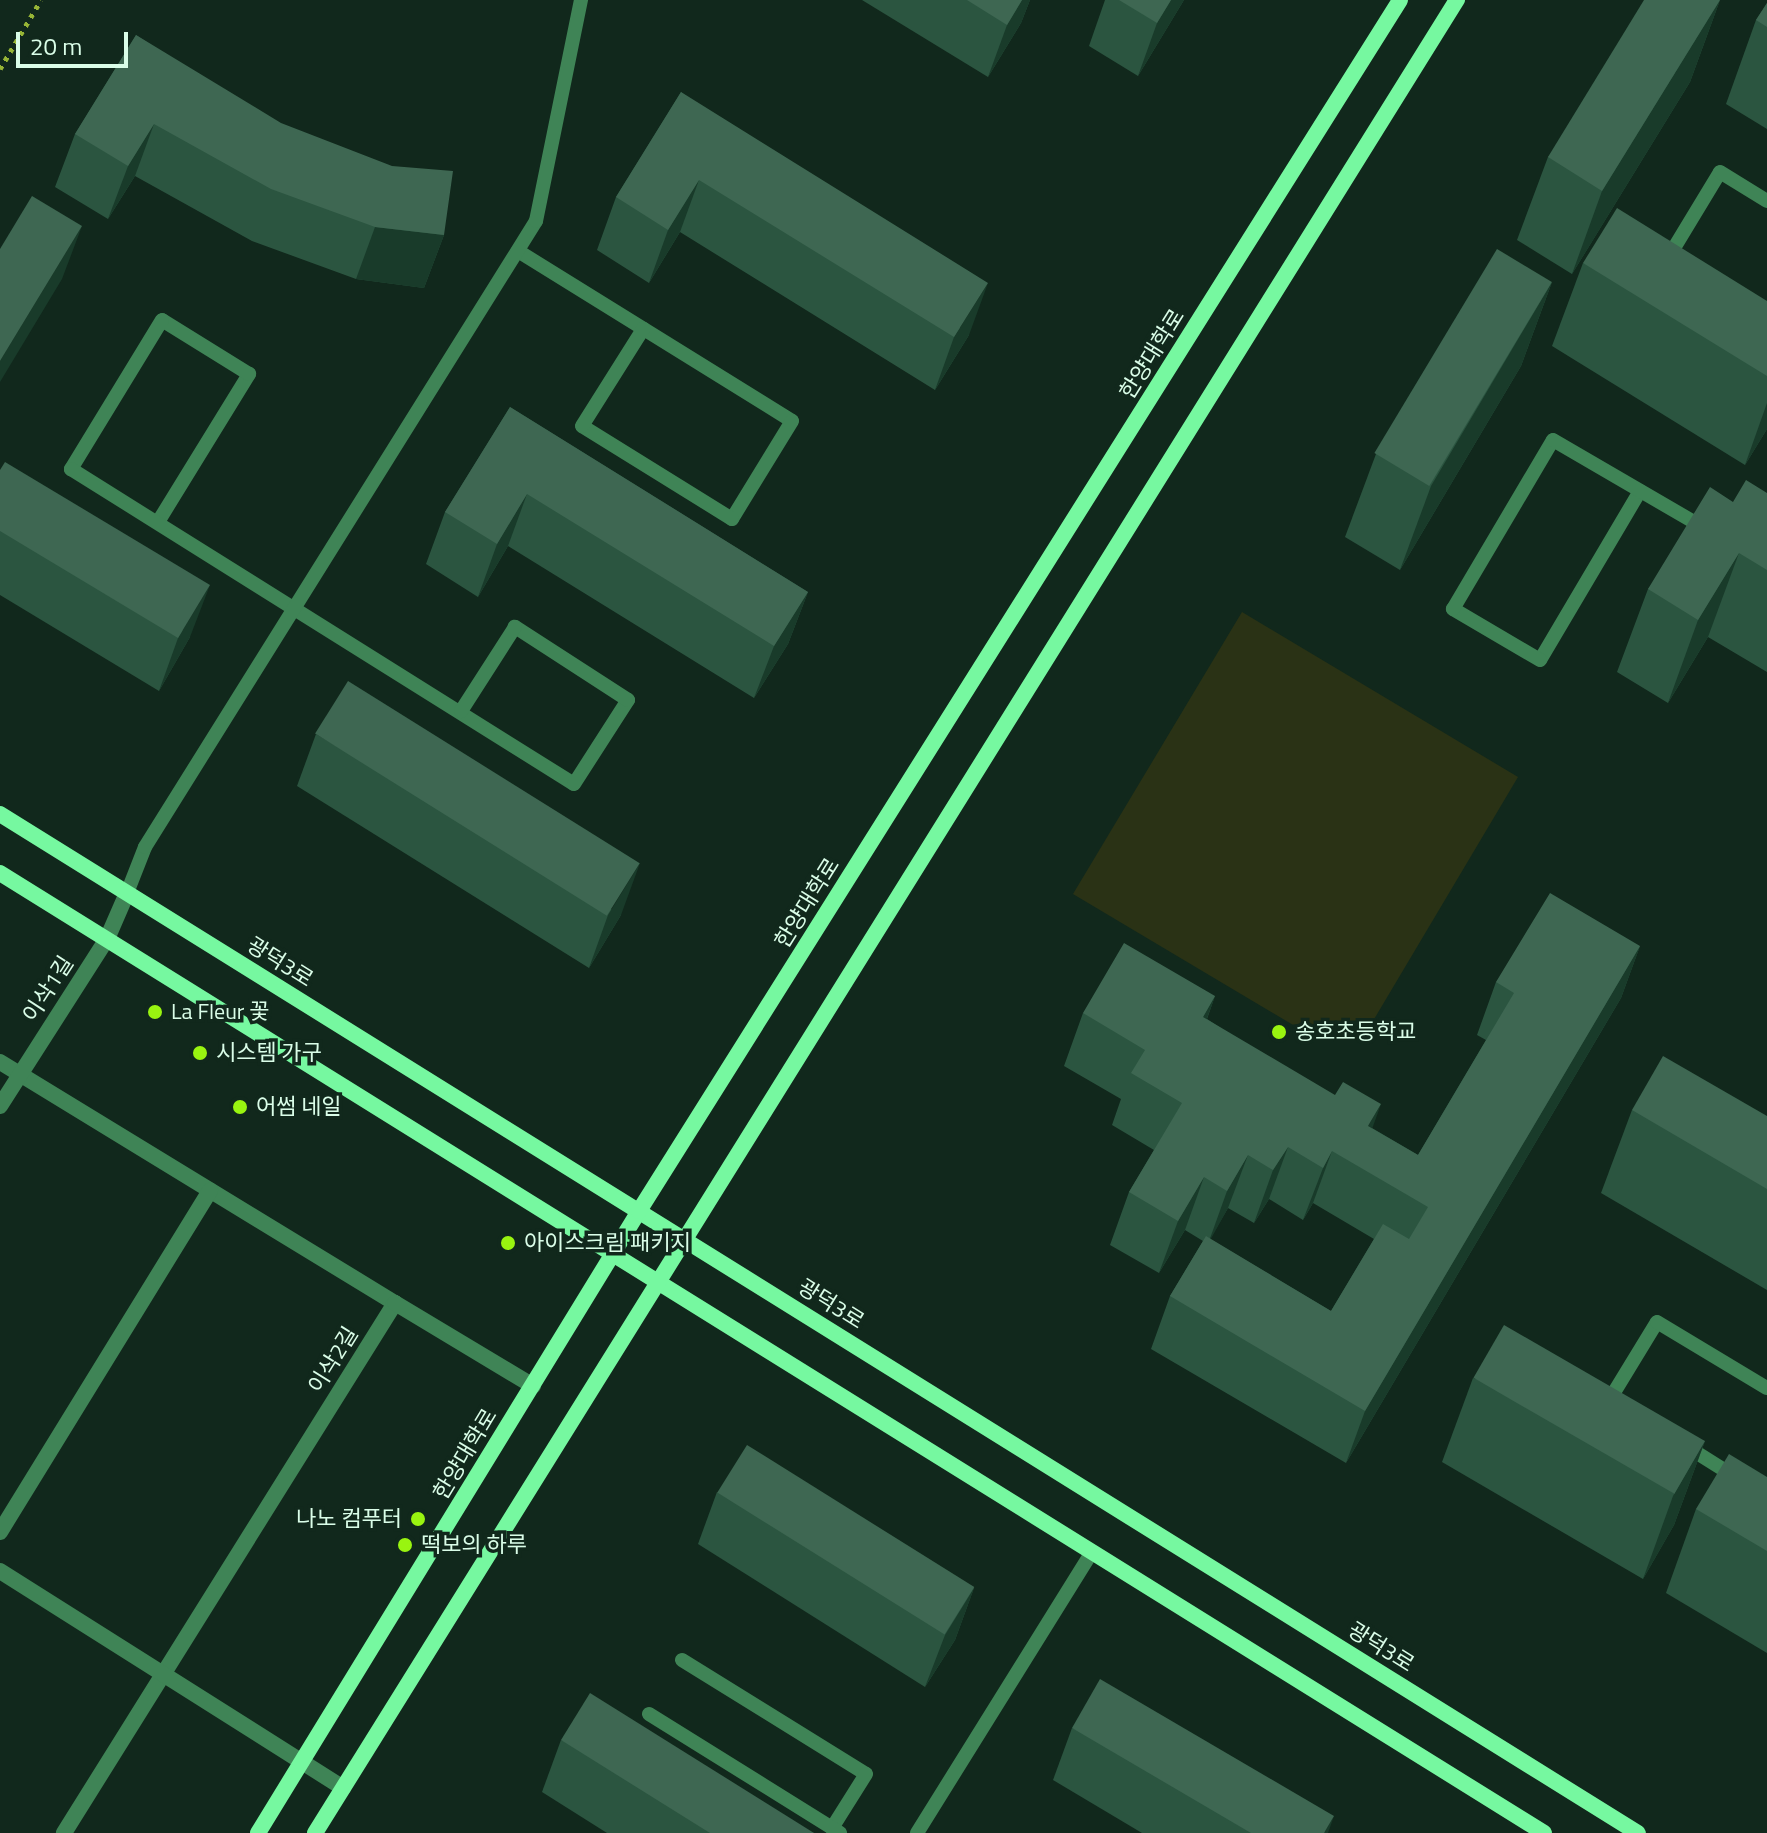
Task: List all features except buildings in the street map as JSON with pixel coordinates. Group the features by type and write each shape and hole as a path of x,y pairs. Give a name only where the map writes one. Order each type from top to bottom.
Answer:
{"street":[{"name":"한양대학로","path":"258,1833 639,1211 1400,0"},
{"path":"315,1833 1457,0"},
{"name":"광덕3로","path":"0,814 1638,1833"},
{"path":"0,873 1544,1833"},
{"name":"이삭1길","path":"0,1106 107,939 127,893"},
{"path":"0,1062 533,1386"},
{"path":"0,1532 210,1190"},
{"name":"이삭2길","path":"64,1833 395,1303"},
{"path":"0,1571 343,1788"}],"lane":[{"path":"127,893 145,847 536,221 581,0"},
{"path":"1679,265 1667,258 1720,172 1767,201"},
{"path":"518,251 792,421 732,519 582,426 643,329"},
{"path":"158,522 249,374 162,320 71,469 295,606 574,784 628,700 515,627 461,711"},
{"path":"1640,491 1540,660 1453,609 1553,440 1719,536"},
{"path":"1610,1399 1657,1322 1767,1388"},
{"path":"1676,1440 1767,1497"},
{"path":"917,1833 1092,1552"},
{"path":"649,1714 836,1831 866,1774 682,1660"}],"path":[{"path":"0,69 41,0"}],"green space":[{"path":"1242,612 1518,777 1370,1026 1315,1038 1073,894"}],"place":[{"name":"La Fleur 꽃","path":"155,1012"},
{"name":"송호초등학교","path":"1279,1032"},
{"name":"시스템 가구","path":"200,1053"},
{"name":"어썸 네일","path":"240,1107"},
{"name":"아이스크림 패키지","path":"508,1243"},
{"name":"나노 컴푸터","path":"418,1519"},
{"name":"떡보의 하루","path":"405,1545"}]}
